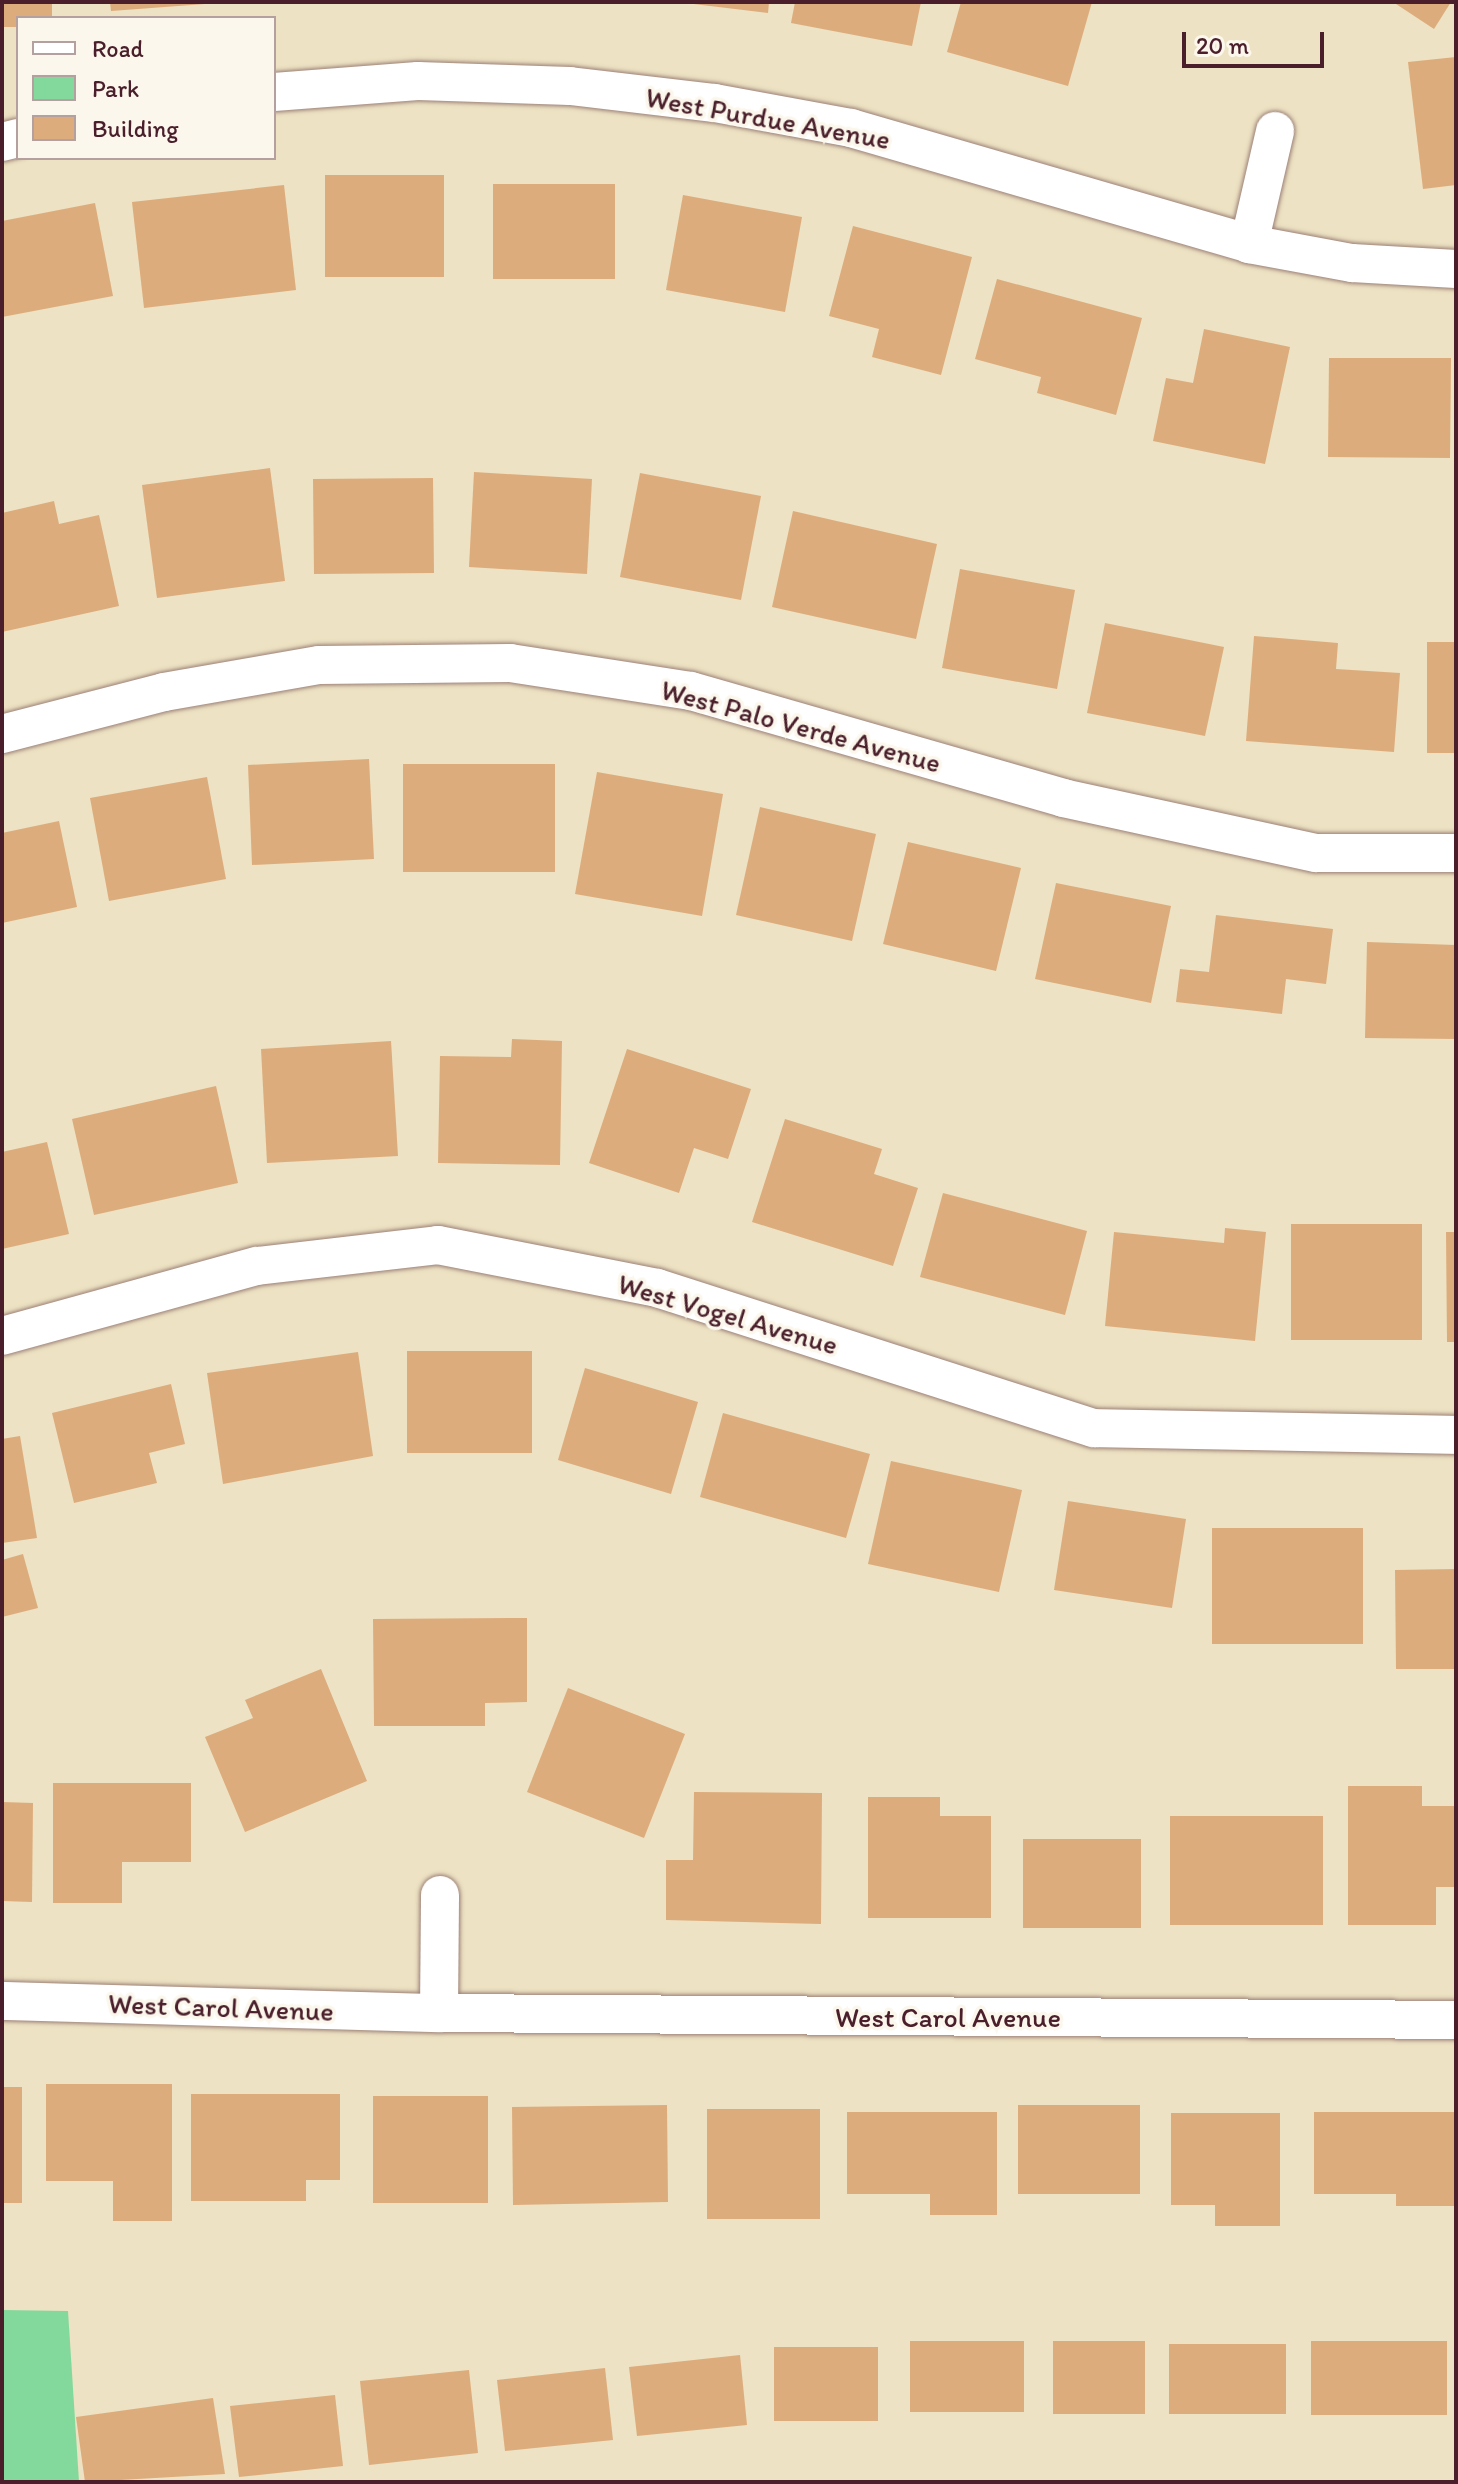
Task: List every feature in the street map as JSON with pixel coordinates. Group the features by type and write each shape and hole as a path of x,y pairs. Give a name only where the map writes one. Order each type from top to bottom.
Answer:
{"street":[{"name":"West Purdue Avenue","path":"276,92 418,81 570,86 715,103 851,128 1249,244 1352,263 1456,269"},
{"path":"1249,244 1275,131"},
{"name":"West Palo Verde Avenue","path":"2,734 164,692 319,665 510,663 691,691 1063,798 1316,853 1456,853"},
{"name":"West Vogel Avenue","path":"2,1336 257,1266 438,1245 657,1288 1094,1428 1456,1435"},
{"path":"439,2013 440,1895"},
{"name":"West Carol Avenue","path":"2,2001 439,2013 1456,2020"}],"green space":[{"path":"2,2310 68,2311 79,2482 2,2482"}],"building":[{"path":"2,2 52,2 52,16 16,16 16,27 2,27"},
{"path":"110,2 205,2 205,4 111,11"},
{"path":"677,2 769,2 768,13"},
{"path":"795,2 921,2 912,46 791,23"},
{"path":"961,2 1092,2 1068,86 947,52"},
{"path":"1393,2 1451,2 1434,29"},
{"path":"1456,57 1456,185 1423,189 1408,62"},
{"path":"325,175 444,175 444,277 325,277"},
{"path":"493,184 615,184 615,279 493,279"},
{"path":"284,185 296,290 144,308 132,202"},
{"path":"683,195 802,217 785,312 666,290"},
{"path":"95,203 113,296 2,317 2,221"},
{"path":"853,226 972,257 941,375 872,357 879,329 829,316"},
{"path":"997,279 1142,318 1116,415 1037,393 1041,377 975,359"},
{"path":"1204,329 1290,347 1265,464 1153,441 1166,378 1193,383"},
{"path":"1329,358 1451,358 1450,458 1328,457"},
{"path":"270,468 285,581 157,598 142,485"},
{"path":"474,472 592,479 587,574 469,567"},
{"path":"640,473 761,496 741,600 620,577"},
{"path":"433,478 434,573 314,574 313,479"},
{"path":"54,501 59,524 99,515 119,606 2,632 2,513"},
{"path":"793,511 937,544 916,639 772,607"},
{"path":"960,569 1075,590 1057,689 942,668"},
{"path":"1105,623 1224,647 1205,736 1087,713"},
{"path":"1254,636 1338,643 1336,669 1400,673 1394,752 1246,741"},
{"path":"1427,642 1456,642 1456,753 1427,753"},
{"path":"369,759 374,859 252,865 248,765"},
{"path":"403,764 555,764 555,872 403,872"},
{"path":"597,772 723,794 702,916 575,894"},
{"path":"207,777 226,879 109,901 90,798"},
{"path":"760,807 876,834 852,941 736,915"},
{"path":"59,821 77,907 2,923 2,833"},
{"path":"908,842 1021,868 996,971 883,944"},
{"path":"1056,883 1171,906 1151,1003 1035,979"},
{"path":"1216,915 1333,929 1326,984 1286,979 1282,1014 1176,1002 1180,969 1209,972"},
{"path":"1367,942 1456,945 1456,1039 1365,1038"},
{"path":"512,1039 562,1041 560,1165 438,1163 440,1056 511,1057"},
{"path":"391,1041 398,1156 267,1163 261,1049"},
{"path":"627,1049 751,1089 728,1159 694,1148 679,1193 589,1163"},
{"path":"216,1086 238,1183 94,1215 72,1119"},
{"path":"785,1119 882,1149 874,1174 918,1188 893,1266 752,1222"},
{"path":"47,1142 69,1234 2,1249 2,1152"},
{"path":"943,1193 1087,1231 1065,1315 920,1277"},
{"path":"1291,1224 1422,1224 1422,1340 1291,1340"},
{"path":"1225,1228 1266,1232 1255,1341 1105,1326 1114,1232 1224,1243"},
{"path":"1446,1232 1456,1232 1456,1342 1447,1342"},
{"path":"407,1351 532,1351 532,1453 407,1453"},
{"path":"358,1352 373,1456 223,1484 207,1373"},
{"path":"585,1368 698,1402 671,1494 558,1460"},
{"path":"171,1384 185,1444 149,1453 157,1483 74,1503 52,1413"},
{"path":"723,1413 870,1454 846,1538 700,1497"},
{"path":"20,1436 37,1538 2,1543 2,1439"},
{"path":"891,1461 1022,1490 999,1592 868,1564"},
{"path":"1068,1501 1186,1519 1172,1608 1054,1590"},
{"path":"1212,1528 1363,1528 1363,1644 1212,1644"},
{"path":"23,1554 38,1608 2,1617 2,1560"},
{"path":"1456,1569 1456,1669 1396,1669 1395,1570"},
{"path":"527,1618 527,1702 485,1703 485,1726 374,1726 373,1619"},
{"path":"321,1669 367,1781 245,1832 205,1737 253,1718 245,1700"},
{"path":"568,1688 685,1734 644,1838 527,1792"},
{"path":"53,1783 191,1783 191,1862 122,1862 122,1903 53,1903"},
{"path":"1348,1786 1422,1786 1422,1806 1456,1806 1456,1887 1436,1887 1436,1925 1348,1925"},
{"path":"694,1792 822,1793 821,1924 666,1920 666,1860 693,1860"},
{"path":"868,1797 940,1797 940,1816 991,1816 991,1918 868,1918"},
{"path":"2,1802 33,1803 32,1902 2,1901"},
{"path":"1170,1816 1323,1816 1323,1925 1170,1925"},
{"path":"1023,1839 1141,1839 1141,1928 1023,1928"},
{"path":"46,2084 172,2084 172,2221 113,2221 113,2181 46,2181"},
{"path":"2,2087 22,2087 22,2203 2,2203"},
{"path":"191,2094 340,2094 340,2180 306,2180 306,2201 191,2201"},
{"path":"373,2096 488,2096 488,2203 373,2203"},
{"path":"667,2105 668,2202 513,2205 512,2107"},
{"path":"1018,2105 1140,2105 1140,2194 1018,2194"},
{"path":"707,2109 820,2109 820,2219 707,2219"},
{"path":"847,2112 997,2112 997,2215 930,2215 930,2194 847,2194"},
{"path":"1314,2112 1456,2112 1456,2206 1396,2206 1396,2194 1314,2194"},
{"path":"1171,2113 1280,2113 1280,2226 1215,2226 1215,2205 1171,2205"},
{"path":"910,2341 1024,2341 1024,2412 910,2412"},
{"path":"1053,2341 1145,2341 1145,2414 1053,2414"},
{"path":"1311,2341 1447,2341 1447,2415 1311,2415"},
{"path":"1169,2344 1286,2344 1286,2414 1169,2414"},
{"path":"774,2347 878,2347 878,2421 774,2421"},
{"path":"740,2355 747,2425 637,2436 629,2367"},
{"path":"605,2368 613,2440 505,2451 497,2380"},
{"path":"469,2370 478,2453 369,2465 360,2381"},
{"path":"335,2395 343,2466 239,2477 230,2406"},
{"path":"213,2398 225,2474 85,2482 76,2417"}]}
